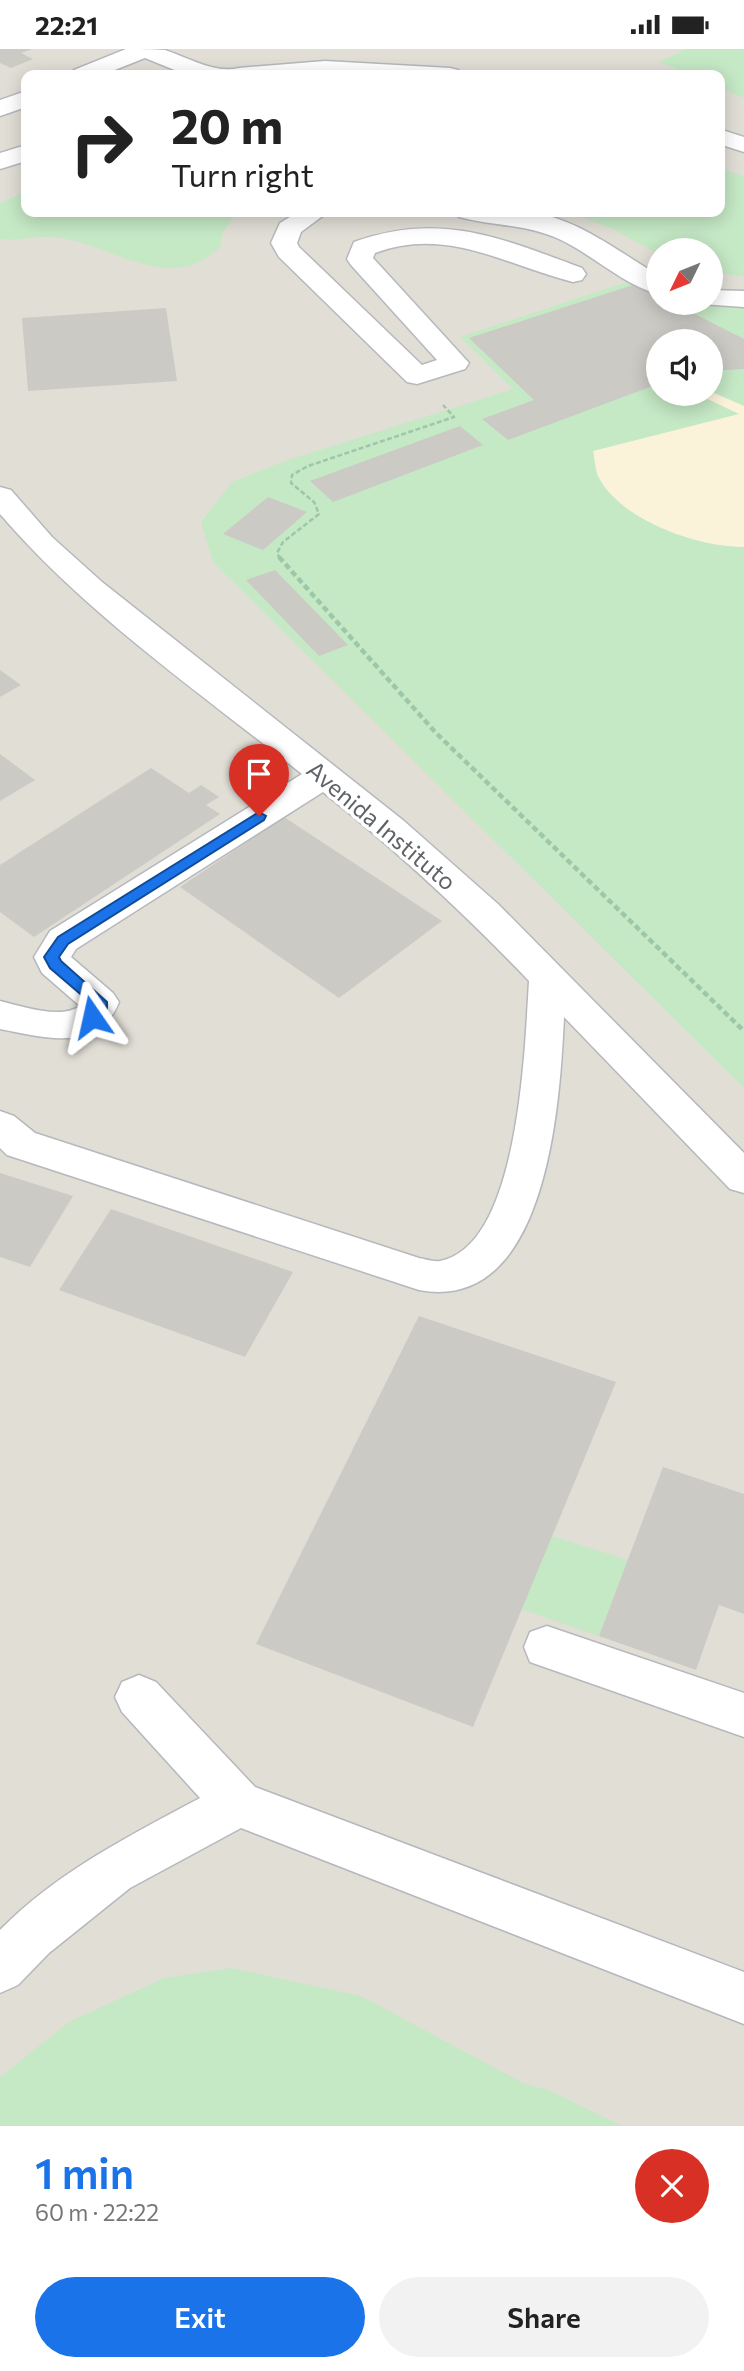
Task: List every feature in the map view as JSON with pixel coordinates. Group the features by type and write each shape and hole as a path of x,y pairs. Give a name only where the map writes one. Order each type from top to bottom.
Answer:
{"lane":[{"path":"94,70 146,49 181,67 196,70"},
{"path":"300,70 361,70"},
{"path":"0,109 21,100"},
{"path":"725,138 744,145"},
{"path":"0,162 21,154"},
{"path":"307,217 289,228 284,243 288,251 417,376 455,363 427,329 360,259 363,248 383,238 416,232 460,237 573,274"},
{"path":"511,217 552,226 582,240 646,279"},
{"path":"723,298 744,299"},
{"name":"Avenida Instituto","path":"0,496 41,543 91,589 325,775 413,848 485,913 744,1178"},
{"path":"0,1016 65,1026 92,1017 99,1010 100,1002 55,964 52,957 63,940 325,775"},
{"path":"0,1126 21,1144 419,1274 443,1278 465,1271 488,1252 506,1225 524,1180 537,1128 548,977"},
{"path":"547,1647 744,1715"},
{"path":"139,1697 238,1804 744,1998"},
{"path":"0,1967 31,1935 112,1871 238,1804"}],"path":[{"path":"417,376 454,417 308,466 292,475 291,483 314,502 319,514 283,542 277,553 282,564 436,733 744,1031"}],"shaded area":[{"path":"0,49 744,49 744,2126 0,2126"}],"green space":[{"path":"686,49 744,49 744,98 725,90 725,70 679,70 659,62"},
{"path":"725,170 744,176 744,277 723,274 723,238 646,238 646,247 613,229 581,217 725,217"},
{"path":"21,193 21,217 234,217 222,234 221,246 201,261 181,267 160,267 54,237 0,239 0,203"},
{"path":"642,277 646,279 646,315 723,315 723,300 744,299 744,1088 213,562 201,522 232,482 282,462 513,389 460,337"},
{"path":"552,1536 628,1560 599,1636 521,1609"},
{"path":"231,1968 361,1996 523,2083 551,2091 622,2126 0,2126 0,2077 69,2022 164,1978"}],"sand":[{"path":"723,397 744,406 744,547 705,542 663,529 625,507 599,478 593,451 739,414 722,406"}],"building":[{"path":"0,49 32,49 21,53 33,59 11,68 0,63"},
{"path":"636,284 646,289 646,315 697,315 744,339 744,369 723,370 723,329 646,329 646,388 508,440 482,419 534,400 469,338"},
{"path":"166,308 177,381 28,391 22,318"},
{"path":"460,426 483,445 333,502 310,481"},
{"path":"268,497 307,512 263,550 223,534"},
{"path":"275,570 348,645 319,656 246,580"},
{"path":"0,670 21,685 0,697"},
{"path":"0,754 35,780 0,801"},
{"path":"151,768 189,793 201,785 219,797 206,805 220,814 34,937 0,912 0,865"},
{"path":"284,817 442,921 339,998 180,887"},
{"path":"0,1173 73,1196 30,1267 0,1257"},
{"path":"111,1209 293,1272 245,1357 59,1290"},
{"path":"419,1316 616,1382 473,1727 256,1644"},
{"path":"663,1467 744,1494 744,1614 719,1605 696,1670 599,1636"}],"route":[{"path":"92,1017 99,1010 100,1002 55,964 52,957 63,940 259,816"}]}
